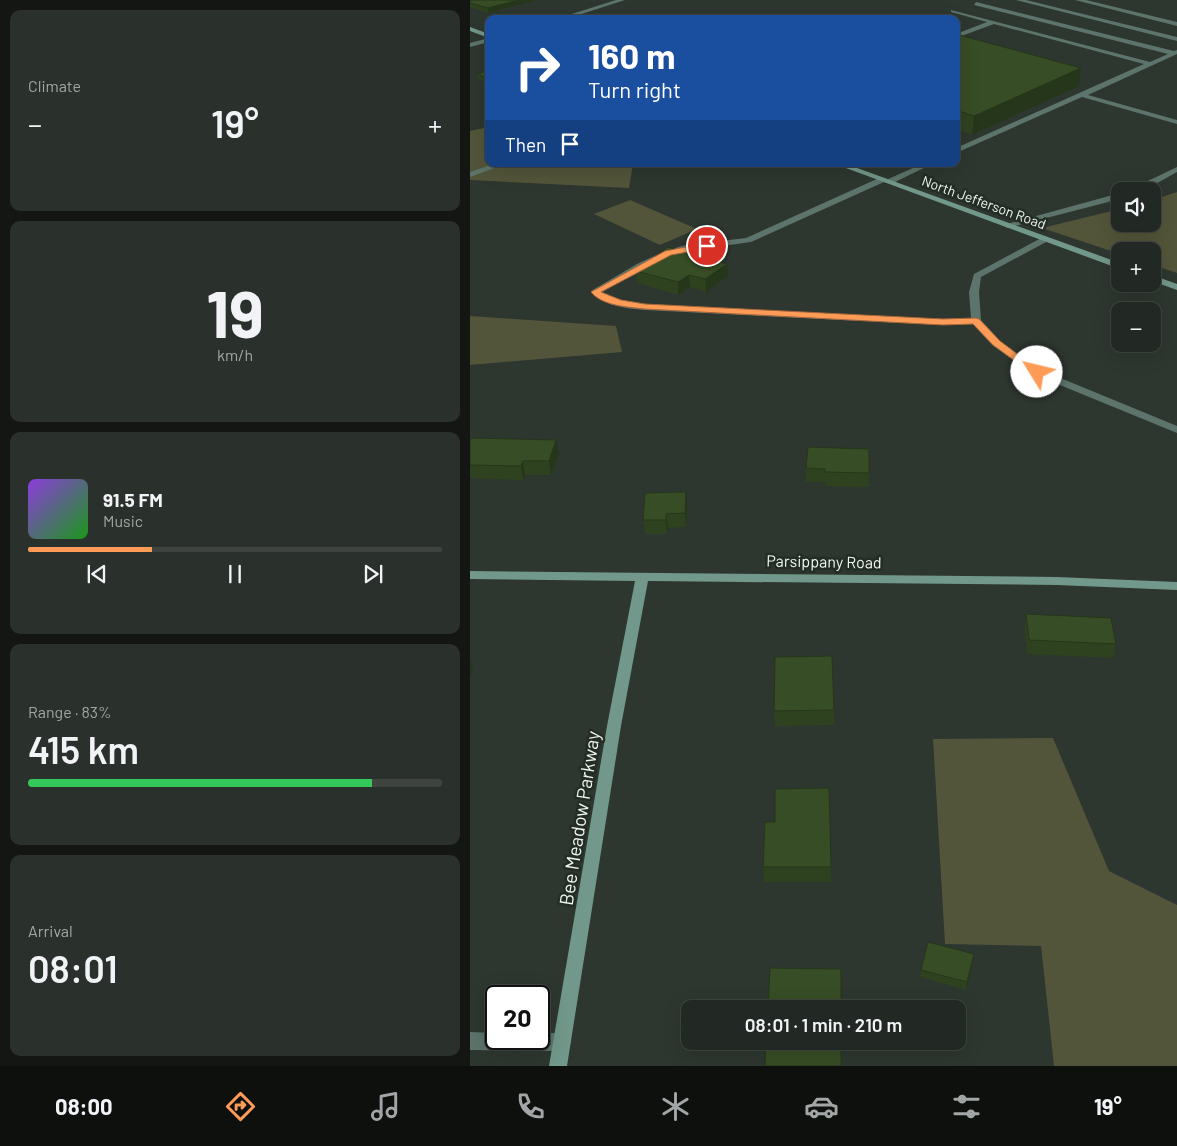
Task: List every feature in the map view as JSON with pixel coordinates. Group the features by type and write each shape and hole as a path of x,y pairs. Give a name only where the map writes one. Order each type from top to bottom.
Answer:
{"street":[{"path":"572,15 622,0"},
{"path":"1019,0 1177,39"},
{"path":"960,34 1052,0"},
{"path":"1078,0 1177,24"},
{"path":"976,4 1176,52"},
{"path":"953,11 1150,64"},
{"path":"470,29 485,35"},
{"path":"470,45 485,41"},
{"path":"960,149 1176,52"},
{"path":"1081,95 1177,122"},
{"path":"470,175 493,167"},
{"name":"North Jefferson Road","path":"847,167 1111,263"},
{"path":"920,167 748,240 690,247 668,252 596,292 619,303 645,307 943,322 976,321"},
{"path":"1154,182 1177,168"},
{"path":"1007,225 1111,198"},
{"path":"1044,239 977,276 974,292 976,321 996,343 1037,372 1177,430"},
{"path":"1161,281 1177,287"},
{"name":"Parsippany Road","path":"470,575 1057,581 1177,586"},
{"name":"Bee Meadow Parkway","path":"558,1066 614,726 642,577"},
{"path":"470,1042 562,1042"}],"green space":[{"path":"485,128 485,167 632,167 629,188 470,180 470,131"},
{"path":"1177,192 1177,273 1161,268 1161,242 1111,242 1111,251 1042,228 1111,211 1111,232 1161,232 1161,197"},
{"path":"630,200 697,229 660,245 594,214"},
{"path":"470,316 616,326 622,352 470,365"},
{"path":"1053,738 1109,871 1177,905 1177,1066 1054,1066 1041,946 945,944 933,739"}],"building":[{"path":"470,0 519,0 488,8 470,3"},
{"path":"960,35 1081,68 974,116 960,111"},
{"path":"485,71 485,77 477,74"},
{"path":"668,247 727,264 705,279 689,275 678,282 636,271"},
{"path":"471,438 556,440 549,461 523,461 521,466 470,465"},
{"path":"808,447 869,449 869,473 825,472 825,469 806,468"},
{"path":"686,492 685,513 666,514 666,520 643,520 645,493"},
{"path":"1026,614 1111,618 1116,644 1029,640"},
{"path":"832,656 834,710 774,711 775,657"},
{"path":"829,788 831,867 763,867 765,822 775,822 775,789"},
{"path":"928,942 974,954 967,982 921,970"},
{"path":"770,968 841,969 841,1000 768,1000"},
{"path":"766,1050 841,1050 841,1066 765,1066"}],"route":[{"path":"707,246 690,247 668,252 596,292 619,303 645,307 943,322 976,321 996,343 1037,372"}]}
